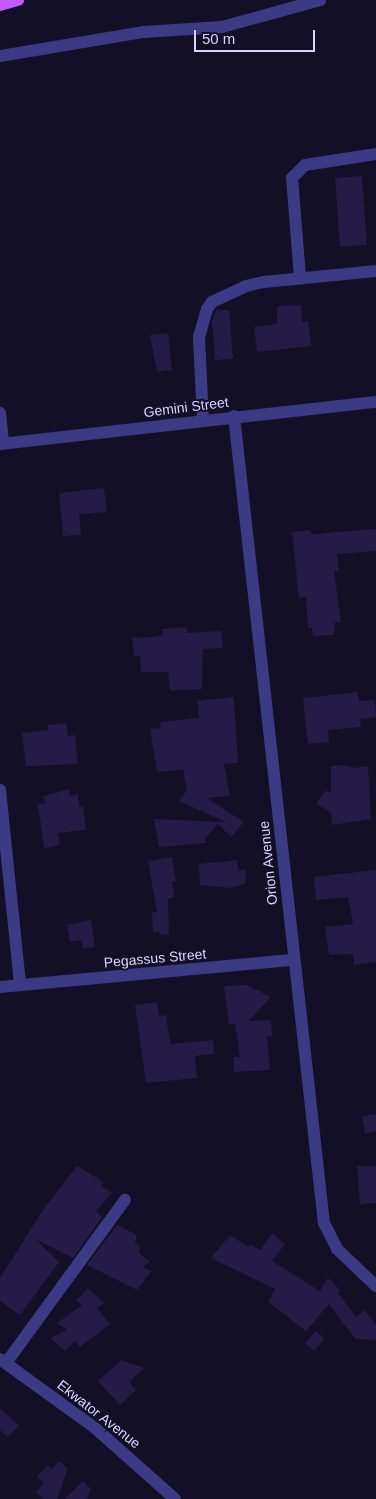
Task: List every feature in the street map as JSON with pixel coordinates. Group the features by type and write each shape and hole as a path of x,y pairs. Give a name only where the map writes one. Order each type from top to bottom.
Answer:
{"main road":[{"path":"0,5 18,0"}],"street":[{"path":"0,56 144,32 222,27 320,0"},
{"path":"300,277 292,178 305,165 376,154"},
{"path":"203,420 199,337 207,309 224,295 246,286 300,277 376,271"},
{"name":"Gemini Street","path":"2,444 234,416 376,402"},
{"path":"0,413 2,444"},
{"name":"Orion Avenue","path":"234,416 293,960 324,1223 337,1249 376,1286"},
{"path":"0,790 20,985"},
{"name":"Pegassus Street","path":"0,987 293,960"},
{"path":"3,1361 125,1200"},
{"name":"Ekwator Avenue","path":"3,1361 95,1428 175,1499"}],"building":[{"path":"362,176 367,245 340,247 335,178"},
{"path":"301,305 302,322 308,321 311,346 257,352 254,327 277,324 277,306"},
{"path":"216,310 229,310 233,359 215,360 212,321"},
{"path":"168,333 172,370 157,372 150,335"},
{"path":"104,488 107,512 79,514 81,535 63,536 59,493"},
{"path":"376,529 376,551 337,554 339,571 334,571 341,622 334,623 334,635 313,636 312,628 308,628 306,597 299,598 292,532 310,530 312,534"},
{"path":"187,627 187,633 221,631 223,648 203,649 202,689 170,691 168,672 141,672 140,656 134,657 132,638 163,636 162,629"},
{"path":"358,692 359,701 375,700 376,717 360,719 361,727 328,730 329,742 308,744 303,698"},
{"path":"234,697 238,763 224,764 230,796 207,798 244,822 231,837 218,824 205,838 206,843 159,847 154,819 226,822 179,801 187,790 183,770 157,772 150,729 161,728 160,722 199,718 197,701"},
{"path":"66,723 68,736 75,735 78,764 26,766 22,733 48,730 48,725"},
{"path":"345,765 353,768 368,766 371,819 332,825 331,812 316,804 325,791 331,792 331,766"},
{"path":"70,789 70,796 78,794 79,807 83,806 86,830 58,833 60,845 44,848 38,804 45,804 43,796"},
{"path":"172,857 176,881 172,882 174,897 168,899 169,934 161,935 160,932 153,933 152,913 157,912 148,861"},
{"path":"237,860 238,871 246,869 245,884 229,888 200,885 199,864"},
{"path":"376,870 376,962 354,965 353,954 329,955 325,927 353,924 348,897 316,900 314,877"},
{"path":"91,920 95,947 83,949 81,940 70,942 67,925"},
{"path":"247,985 271,997 249,1021 271,1020 272,1036 267,1036 270,1070 234,1072 234,1057 240,1057 235,1024 229,1024 224,986"},
{"path":"157,1002 159,1016 166,1015 170,1044 213,1040 214,1054 195,1056 197,1078 146,1083 135,1005"},
{"path":"376,1114 376,1131 365,1134 362,1116"},
{"path":"77,1166 104,1182 101,1186 112,1193 96,1211 102,1217 73,1258 35,1239 59,1262 20,1315 0,1301 0,1278 43,1210"},
{"path":"357,1166 376,1166 376,1203 360,1204"},
{"path":"117,1225 137,1235 135,1243 140,1246 139,1253 150,1262 143,1267 151,1271 137,1290 87,1265"},
{"path":"272,1233 285,1244 272,1261 320,1291 328,1278 340,1290 338,1293 356,1317 365,1310 376,1325 376,1340 355,1339 329,1304 306,1331 268,1302 275,1289 211,1258 230,1235 248,1247 250,1244 260,1250"},
{"path":"88,1288 104,1303 97,1308 110,1324 80,1347 75,1341 65,1351 50,1338 67,1330 57,1323 82,1305 76,1301"},
{"path":"316,1331 325,1339 314,1351 305,1343"},
{"path":"121,1360 144,1368 129,1382 136,1390 120,1405 98,1381"},
{"path":"0,1408 19,1426 8,1437 0,1430"},
{"path":"59,1461 68,1468 57,1499 44,1499 36,1492 44,1483 37,1477 47,1465 52,1469"},
{"path":"83,1481 91,1489 87,1499 65,1499"}]}
